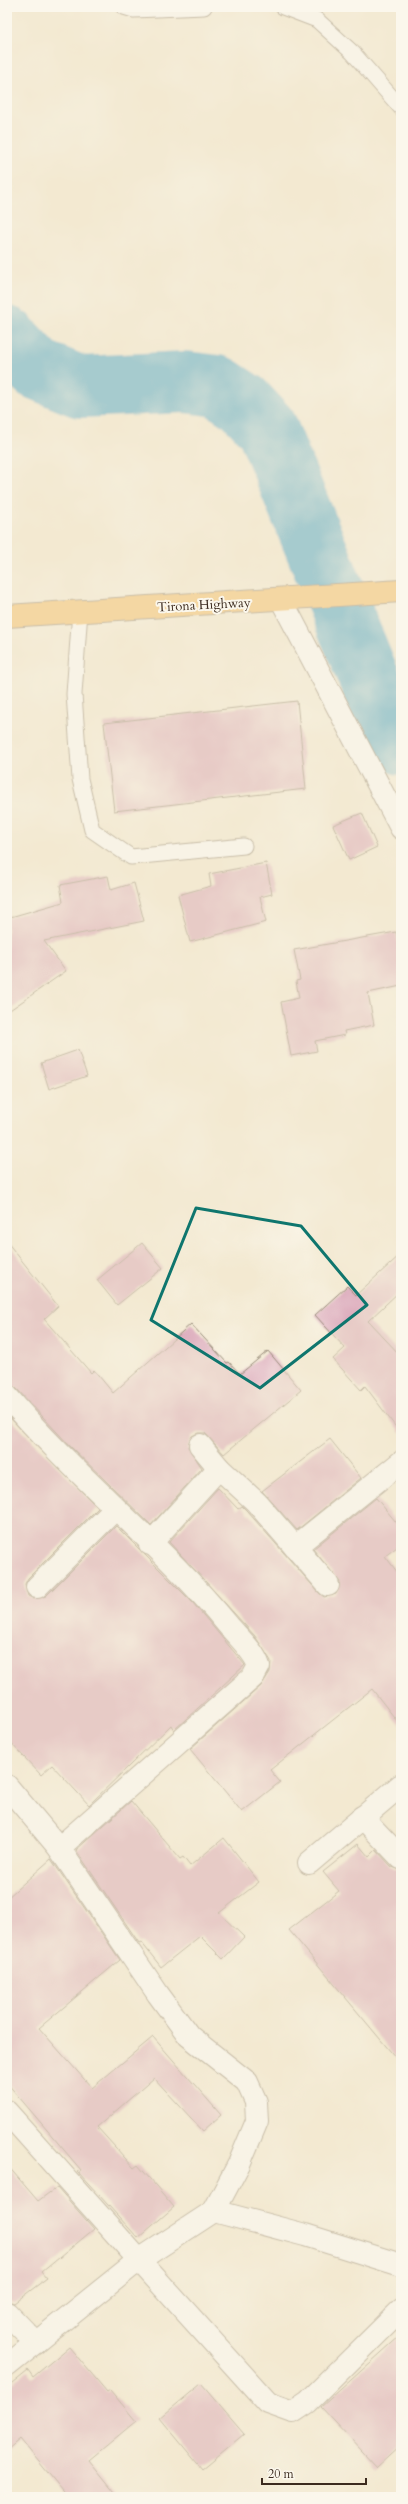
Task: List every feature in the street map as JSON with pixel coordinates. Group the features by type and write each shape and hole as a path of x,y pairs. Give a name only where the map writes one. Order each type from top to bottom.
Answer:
{"main road":[{"name":"Tirona Highway","path":"7,616 392,592"}],"street":[{"path":"282,600 401,828"},
{"path":"8,1398 150,1544 210,1603 253,1656 258,1669 253,1677 59,1848"},
{"path":"200,1445 219,1468 256,1502 328,1585"},
{"path":"295,1547 401,1462"},
{"path":"150,1544 219,1468"},
{"path":"37,1587 115,1508"},
{"path":"309,1863 401,1785"},
{"path":"7,1786 59,1848 188,2036 247,2082 256,2102 257,2121 239,2164 214,2211 139,2260 7,2366"},
{"path":"362,1817 401,1858"},
{"path":"7,2112 268,2403 293,2412 308,2402 401,2310"},
{"path":"214,2211 305,2234 401,2265"},
{"path":"7,2314 36,2343"}],"lane":[{"path":"124,7 134,10 204,7"},
{"path":"283,7 317,20 353,53 401,108"},
{"path":"80,611 74,694 80,779 92,830 131,857 244,846"}],"highlighted area":[{"path":"196,1208 301,1226 367,1305 260,1388 151,1320"}],"building":[{"path":"297,701 306,789 114,811 104,723"},
{"path":"362,813 377,847 349,860 333,825"},
{"path":"266,863 272,894 260,897 266,922 190,942 178,895 211,886 209,874"},
{"path":"108,876 111,890 134,883 144,921 44,941 66,971 7,1012 7,918 63,902 60,885"},
{"path":"396,932 401,953 401,986 368,993 374,1025 344,1031 345,1035 315,1041 317,1051 291,1056 281,1002 299,998 296,981 300,980 294,950"},
{"path":"78,1050 87,1076 49,1089 41,1063"},
{"path":"7,1242 58,1306 44,1319 91,1373 94,1370 113,1393 191,1324 227,1363 229,1362 240,1374 268,1351 301,1390 224,1454 205,1433 198,1433 192,1436 188,1447 202,1468 151,1525 70,1446 16,1388 7,1384"},
{"path":"142,1243 163,1268 117,1305 97,1280"},
{"path":"401,1254 401,1290 368,1321 401,1356 401,1434 365,1386 361,1390 333,1359 345,1348 315,1315 347,1286 356,1295"},
{"path":"7,1415 98,1508 28,1578 25,1584 28,1596 34,1599 46,1596 116,1526 193,1603 245,1665 174,1730 171,1725 89,1805 52,1765 41,1775 7,1739"},
{"path":"330,1439 361,1478 297,1530 262,1491"},
{"path":"218,1488 238,1509 242,1506 247,1511 324,1597 336,1594 340,1582 313,1549 376,1498 401,1528 401,1544 385,1556 401,1577 401,1726 372,1689 270,1770 280,1782 242,1812 190,1749 261,1686 270,1672 271,1661 255,1636 169,1542"},
{"path":"131,1801 180,1859 183,1857 190,1866 224,1838 259,1882 219,1913 244,1937 223,1959 200,1936 161,1967 141,1942 139,1943 76,1850"},
{"path":"358,1844 369,1857 376,1850 392,1867 401,1870 401,2064 289,1930 339,1891 323,1872"},
{"path":"51,1859 120,1960 39,2028 92,2088 153,2037 221,2115 203,2131 154,2078 97,2127 134,2168 138,2165 174,2207 138,2238 78,2172 81,2170 7,2083 7,1898"},
{"path":"7,2165 38,2201 57,2187 94,2229 42,2272 47,2278 14,2303 7,2301"},
{"path":"401,2335 401,2445 377,2467 321,2407"},
{"path":"69,2347 107,2392 110,2390 136,2421 89,2460 119,2497 68,2497 20,2439 7,2450 7,2387 28,2370 33,2377"},
{"path":"201,2384 244,2434 202,2469 160,2418"}],"waterway":[{"path":"7,337 37,369 81,387 185,382 218,386 244,403 267,428 386,720 401,744"}]}
